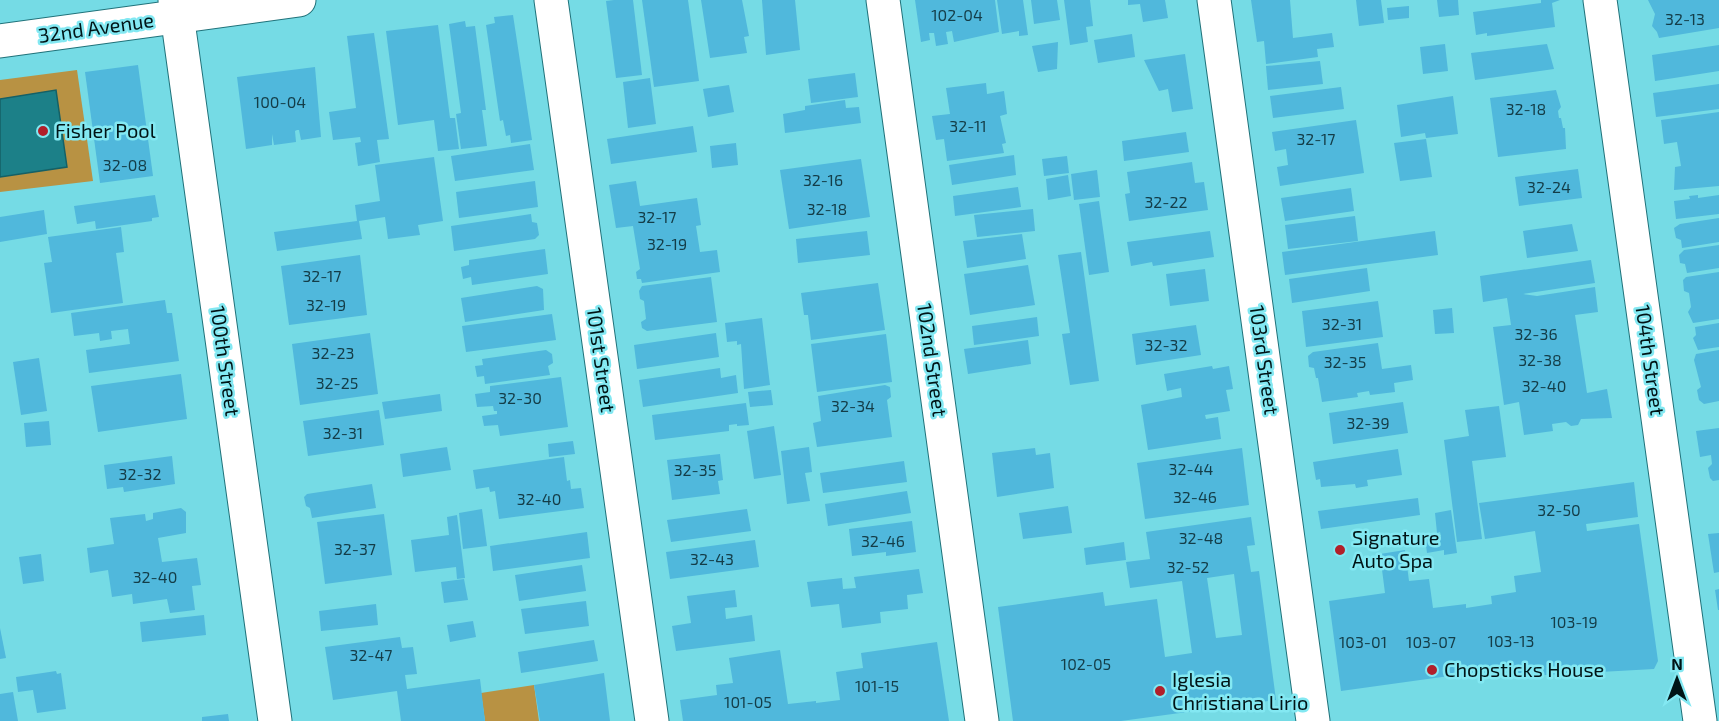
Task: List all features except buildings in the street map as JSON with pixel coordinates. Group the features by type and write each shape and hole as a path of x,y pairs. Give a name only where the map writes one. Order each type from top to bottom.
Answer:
{"street":[{"name":"32nd Avenue","path":"0,41 176,8 299,0"},
{"name":"101st Street","path":"551,0 652,721"},
{"name":"102nd Street","path":"883,0 982,721"},
{"name":"103rd Street","path":"1214,0 1313,721"},
{"name":"104th Street","path":"1600,0 1700,721"},
{"name":"100th Street","path":"176,8 275,721"}],"shaded area":[{"name":"Fisher Pool","path":"77,70 93,181 0,192 0,80"},
{"path":"534,685 539,721 485,721 481,693"}],"water":[{"path":"56,90 67,167 0,177 0,99"}],"place":[{"name":"Fisher Pool","path":"43,131"},
{"name":"Signature Auto Spa","path":"1340,550"},
{"name":"Chopsticks House","path":"1432,670"},
{"name":"Iglesia Christiana Lirio","path":"1160,691"}]}
